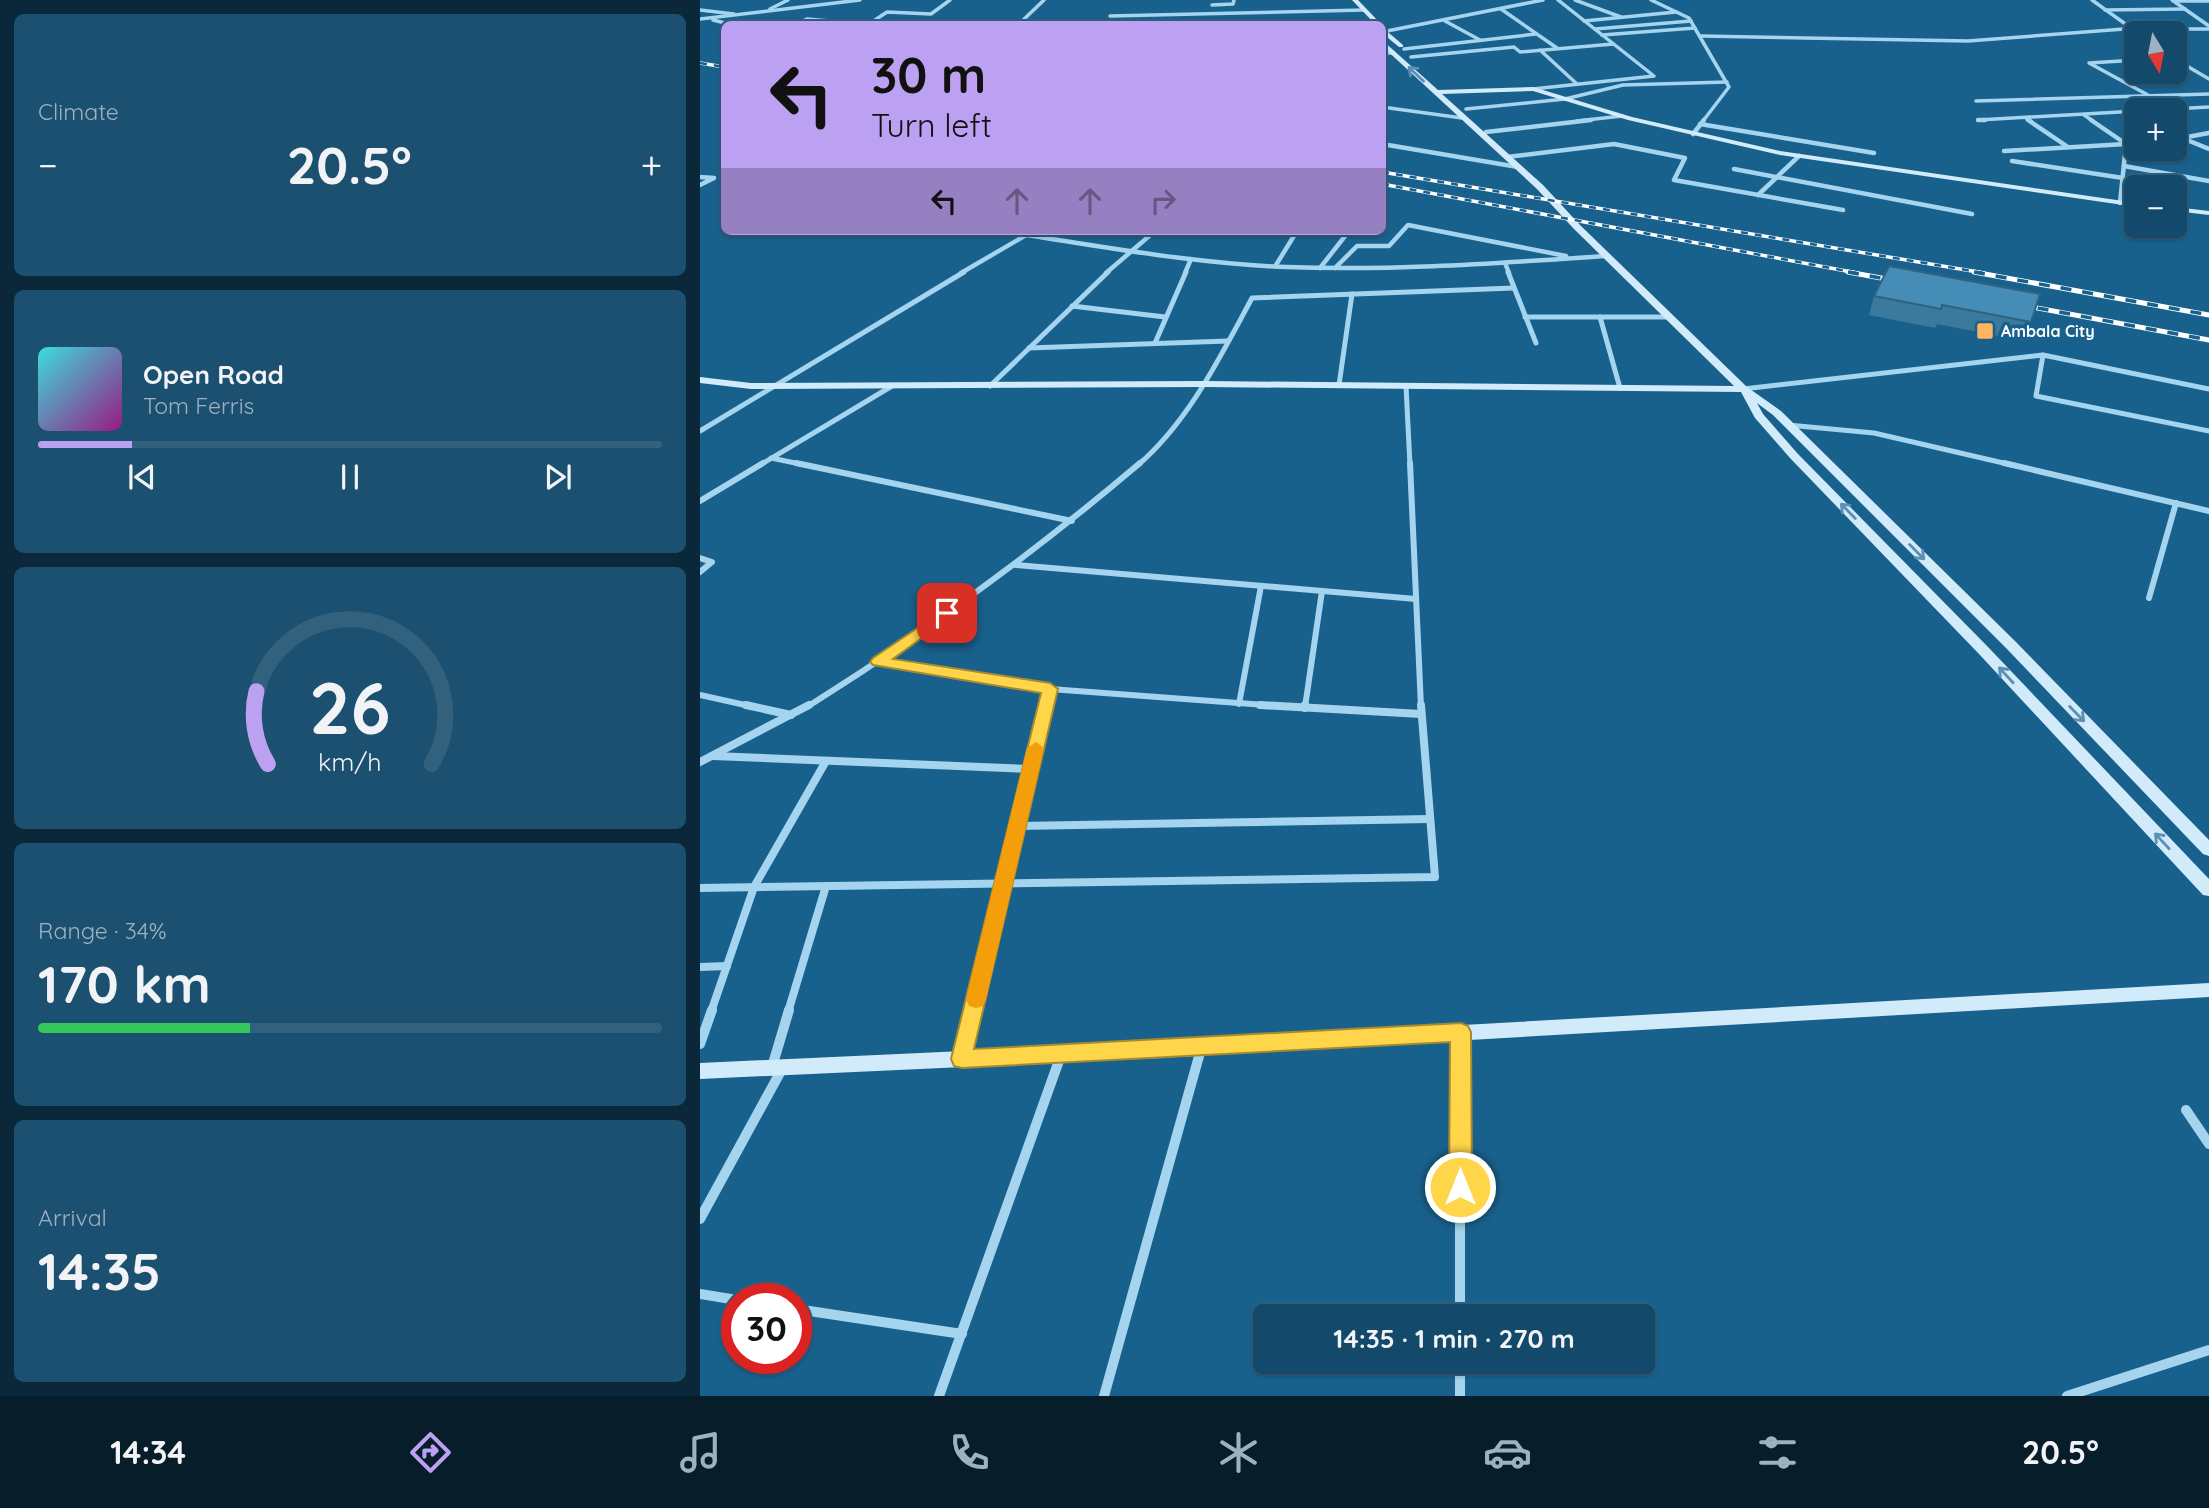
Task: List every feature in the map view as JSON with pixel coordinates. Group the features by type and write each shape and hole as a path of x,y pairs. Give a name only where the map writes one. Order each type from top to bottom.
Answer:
{"main road":[{"path":"1343,0 1359,18"},
{"path":"1355,0 1375,21"},
{"path":"1386,34 1466,108 1505,155"},
{"path":"1386,46 1518,167 1742,388 1788,425 2011,645 2209,850"},
{"path":"1434,92 1533,89 1693,134 1799,156 2124,203"},
{"path":"2187,210 2209,213"},
{"path":"700,380 751,386 1205,384 1742,388"},
{"path":"1742,388 1759,416 1794,456 1984,651 2209,890"},
{"path":"700,1071 1061,1055 2209,990"}],"street":[{"path":"764,12 788,0"},
{"path":"700,19 860,0"},
{"path":"872,21 887,12 931,14 950,0"},
{"path":"1022,21 1044,0"},
{"path":"1212,5 1233,4 1234,0"},
{"path":"1386,31 1543,0"},
{"path":"1533,89 1654,76 1558,0"},
{"path":"1576,0 1623,18"},
{"path":"1651,0 1691,21 1729,87 1693,134"},
{"path":"2092,0 2124,23"},
{"path":"2173,1 2209,1"},
{"path":"2173,1 2209,27"},
{"path":"1501,9 1557,48"},
{"path":"2105,10 2185,9"},
{"path":"700,10 727,11 738,15"},
{"path":"1110,16 1364,10"},
{"path":"1584,21 1677,12"},
{"path":"706,19 721,22"},
{"path":"803,21 831,21"},
{"path":"1445,21 1481,40"},
{"path":"1595,29 1691,21"},
{"path":"1602,35 1695,27"},
{"path":"2188,28 2209,27"},
{"path":"1701,36 1968,41 2124,29"},
{"path":"1404,50 1536,34"},
{"path":"1411,57 1514,47 1520,52 1613,44"},
{"path":"1540,50 1577,84"},
{"path":"1386,53 1394,53"},
{"path":"2124,61 2089,63 2124,82"},
{"path":"2188,67 2209,79"},
{"path":"1466,108 1565,99 1623,85 1727,82"},
{"path":"2128,84 2150,96"},
{"path":"1976,101 2209,94"},
{"path":"2187,108 2209,107"},
{"path":"1386,108 1462,118"},
{"path":"1978,120 2124,112"},
{"path":"2084,114 2124,143"},
{"path":"1486,132 1622,116"},
{"path":"2025,118 2068,147"},
{"path":"1700,124 1874,153"},
{"path":"2209,133 2182,138 2209,149"},
{"path":"1505,155 1614,144 1685,158 1674,180 1843,210"},
{"path":"2004,151 2124,144"},
{"path":"1386,145 1518,167"},
{"path":"1758,195 1799,156"},
{"path":"2120,203 2124,161"},
{"path":"2012,162 2123,178"},
{"path":"2124,166 2209,181"},
{"path":"1734,169 1972,214"},
{"path":"700,177 714,178 700,185"},
{"path":"1335,268 1357,246 1388,246 1408,225 1577,258"},
{"path":"700,431 1026,235 1191,259 1320,268 1505,263 1606,256"},
{"path":"990,386 1129,251 1150,235"},
{"path":"1276,265 1295,235"},
{"path":"1320,268 1346,235"},
{"path":"1155,343 1191,259"},
{"path":"1505,263 1535,343"},
{"path":"700,762 792,716 878,662 1072,521 1154,452 1205,384 1252,298 1514,288"},
{"path":"1339,385 1352,294"},
{"path":"1072,306 1166,317"},
{"path":"1525,317 1669,317"},
{"path":"1600,317 1620,388"},
{"path":"1029,348 1228,341"},
{"path":"2043,355 2036,396 2209,431"},
{"path":"1742,388 2043,355 2209,389"},
{"path":"700,501 892,386"},
{"path":"700,888 1435,877 1421,713 1406,386"},
{"path":"1788,425 1874,433 2209,511"},
{"path":"771,458 1072,521"},
{"path":"2149,598 2176,503"},
{"path":"700,558 712,562 700,572"},
{"path":"1015,565 1416,599"},
{"path":"1239,704 1261,586"},
{"path":"1306,708 1322,591"},
{"path":"878,662 1050,689 1239,704 1421,713"},
{"path":"962,1059 1050,689"},
{"path":"700,695 792,716"},
{"path":"710,756 1030,769"},
{"path":"700,1044 754,887 826,761"},
{"path":"1017,826 1430,819"},
{"path":"700,1219 777,1067 826,886"},
{"path":"700,967 727,966"},
{"path":"1460,1304 1461,1032"},
{"path":"1104,1396 1201,1047"},
{"path":"939,1396 1061,1055"},
{"path":"2186,1110 2209,1144"},
{"path":"700,1294 721,1297"},
{"path":"812,1311 962,1334"},
{"path":"2067,1396 2209,1350"},
{"path":"1460,1374 1460,1396"}],"building":[{"path":"1889,266 2040,294 2031,322 1942,305 1941,309 1874,296"}],"railway":[{"path":"700,63 721,66"},
{"path":"1386,173 1984,273"},
{"path":"1386,185 1857,273"},
{"path":"1848,272 1903,282"},
{"path":"1974,272 2209,315"},
{"path":"2016,304 2209,340"}],"slow traffic":[{"path":"976,999 1036,748"}],"place":[{"name":"Ambala City","path":"1985,331"}],"route":[{"path":"947,613 878,662 1050,689 962,1059 1461,1032 1460,1187"}]}
